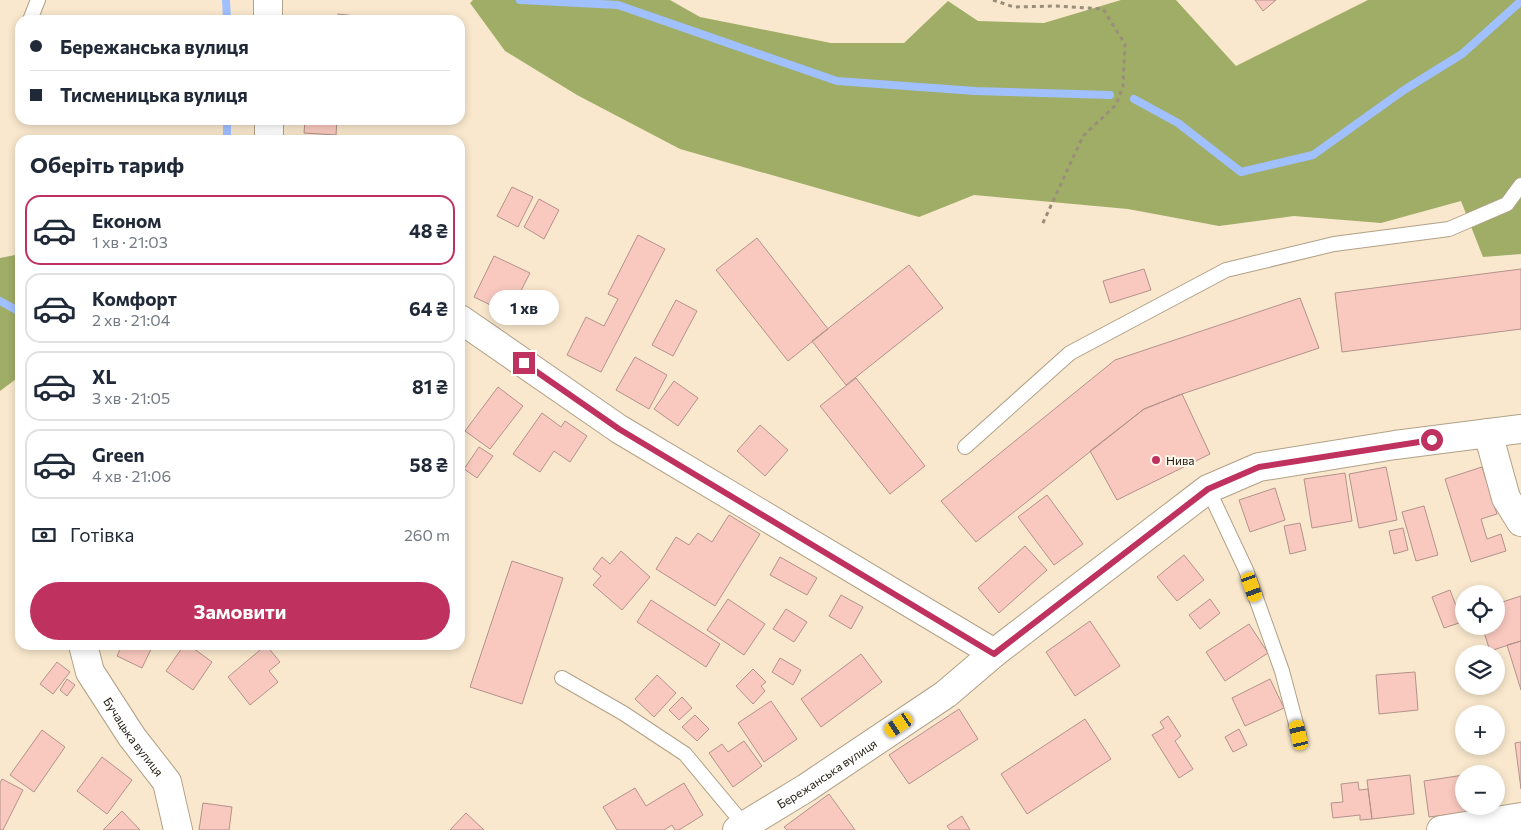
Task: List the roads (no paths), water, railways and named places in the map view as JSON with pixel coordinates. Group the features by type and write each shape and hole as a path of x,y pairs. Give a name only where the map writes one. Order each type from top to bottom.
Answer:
{"street":[{"path":"268,0 268,15"},
{"path":"465,322 619,429 994,654"},
{"name":"Бережанська вулиця","path":"741,828 806,788 946,694 994,654 1208,489 1259,467 1395,445 1521,429"},
{"path":"1488,433 1506,498 1521,522"},
{"name":"Бучацька вулиця","path":"84,650 90,672 132,737 167,782 178,830"},
{"path":"1441,830 1521,817"}],"lane":[{"path":"32,15 38,0"},
{"path":"965,447 1070,354 1226,270 1334,244 1449,229 1507,204 1521,185"},
{"path":"1208,489 1246,570 1282,671 1299,735"},
{"path":"562,678 623,713 685,754 741,828"}],"waterway":[{"path":"226,0 227,15"},
{"path":"520,0 618,5 837,81 975,91 1110,95"},
{"path":"1134,99 1178,123 1241,172 1313,155 1404,90 1462,54 1521,1"},
{"path":"227,125 227,135"},
{"path":"0,301 15,309"}],"place":[{"name":"Нива","path":"1156,460"}]}
